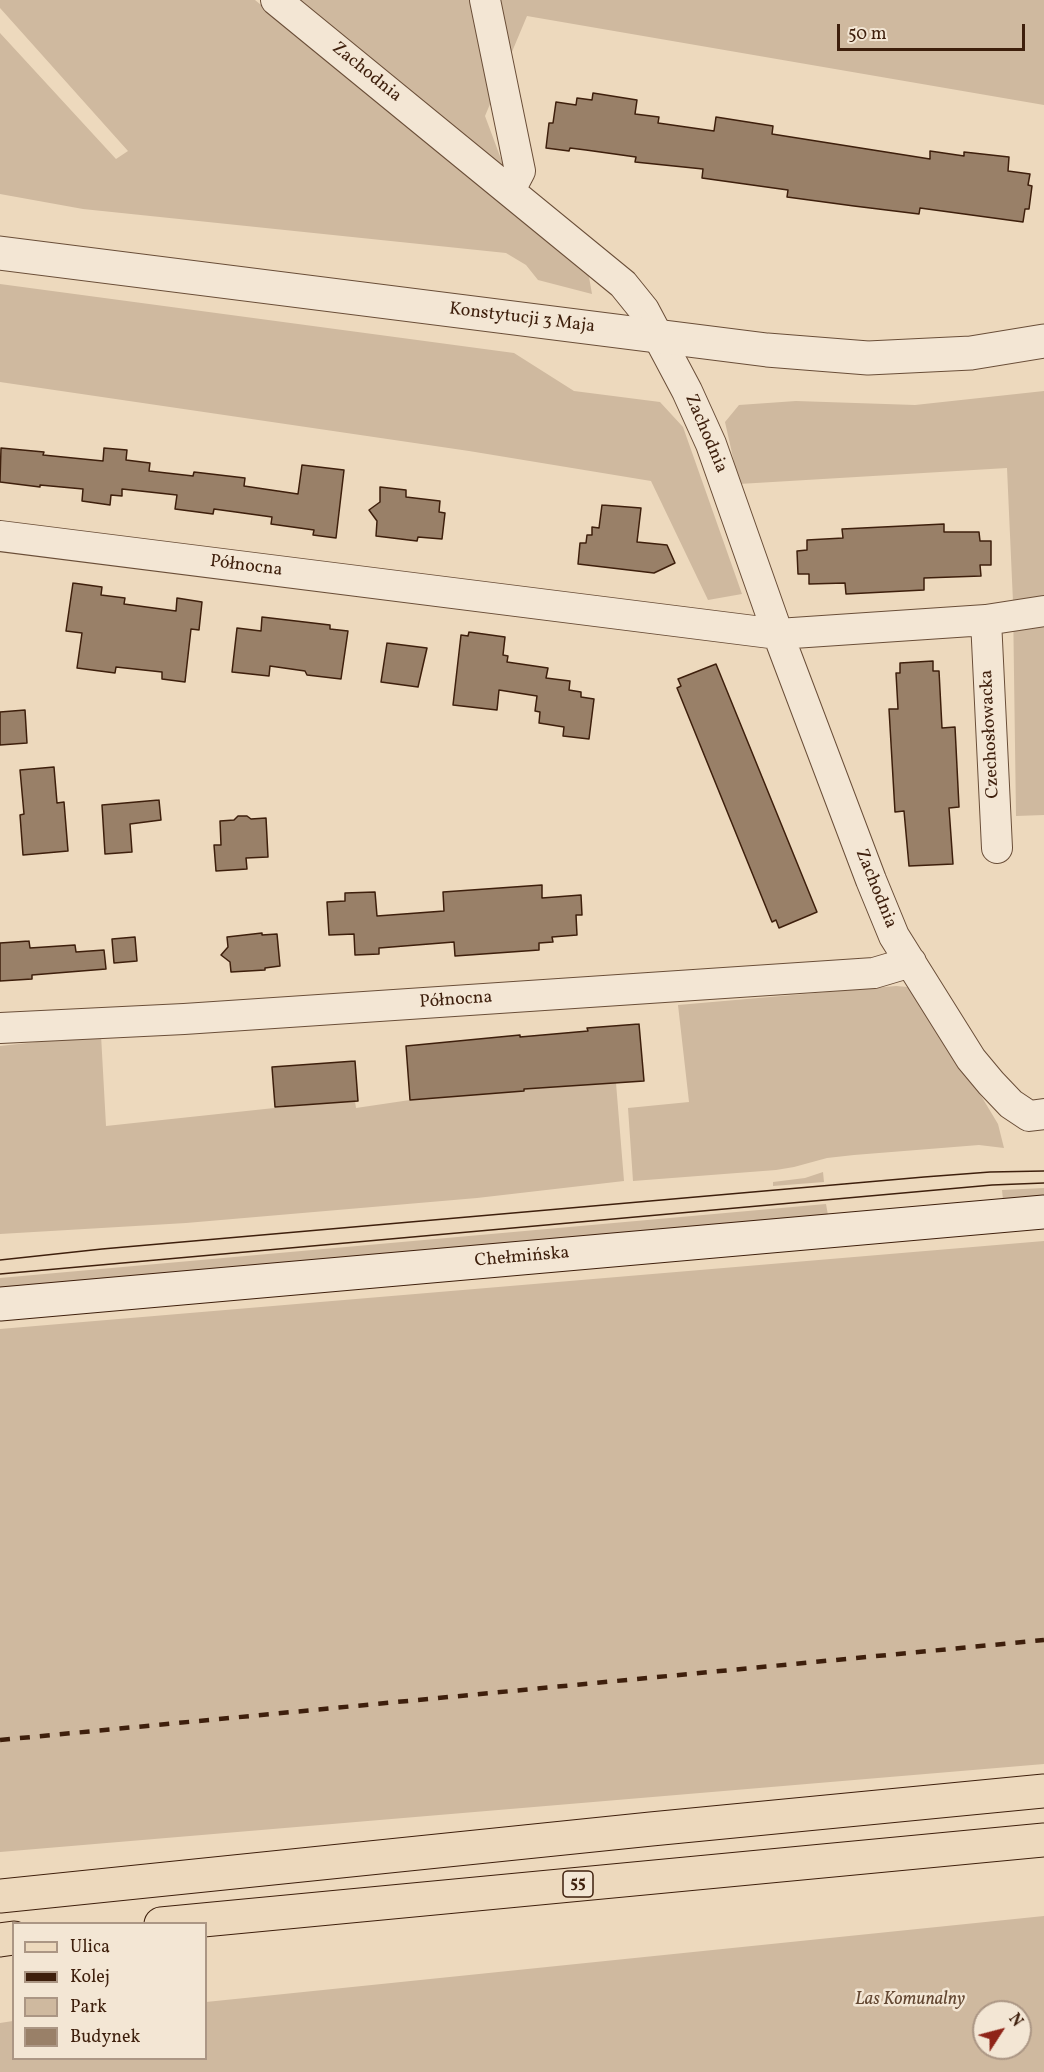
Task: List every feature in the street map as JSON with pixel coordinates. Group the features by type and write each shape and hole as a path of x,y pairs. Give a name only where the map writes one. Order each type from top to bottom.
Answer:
{"main road":[{"path":"0,1896 1044,1791"},
{"name":"55","path":"172,1922 1044,1840"}],"street":[{"name":"Zachodnia","path":"276,0 623,284 645,310 687,391 711,444 778,634 894,936 972,1059 1011,1104 1029,1116 1044,1114"},
{"path":"485,0 520,171 510,190"},
{"name":"Konstytucji 3 Maja","path":"0,253 767,350 868,358 971,353 1044,340"},
{"name":"Północna","path":"0,536 778,634 986,620 1044,611"},
{"name":"Czechosłowacka","path":"986,620 997,848"},
{"name":"Północna","path":"0,1028 862,974 874,973 911,962"},
{"name":"Chełmińska","path":"0,1304 1044,1212"}],"green space":[{"path":"0,0 255,0 589,277 592,294 538,280 526,265 506,253 83,209 0,194 0,33 116,159 128,151 0,8"},
{"path":"292,0 1044,0 1044,105 527,16 485,116 504,167"},
{"path":"0,284 514,353 574,391 660,402 683,427 742,594 708,600 651,481 469,451 0,382"},
{"path":"1044,391 1044,815 1016,816 1013,602 1007,468 739,484 725,422 739,405 796,401 915,405"},
{"path":"896,986 914,989 920,994 998,1124 1004,1148 979,1145 854,1155 827,1158 776,1170 633,1181 628,1108 689,1102 678,1005"},
{"path":"101,1035 106,1126 293,1106 355,1101 356,1108 410,1100 524,1091 524,1089 616,1083 624,1181 477,1198 186,1223 0,1234 0,1046"},
{"path":"823,1172 824,1182 773,1186 773,1182 805,1178"},
{"path":"1044,1188 1044,1197 1003,1200 1002,1190"},
{"path":"826,1204 828,1215 0,1288 0,1278"},
{"path":"1044,1241 1044,1764 0,1852 0,1329"},
{"name":"Las Komunalny","path":"1044,1916 1044,2072 0,2072 0,2023 12,2021 12,2060 207,2060 207,2002"}],"building":[{"path":"593,93 637,100 635,114 659,117 658,123 714,131 716,117 773,126 772,134 930,159 930,151 964,156 964,152 1009,157 1008,171 1030,174 1028,185 1032,186 1029,209 1025,209 1023,222 920,208 919,214 854,206 787,197 788,190 702,178 703,169 635,162 636,157 586,150 570,148 569,151 546,148 549,123 553,123 556,102 576,105 577,98 592,100"},
{"path":"1,448 103,461 104,448 127,450 126,460 150,463 149,471 193,476 194,472 245,478 244,486 298,494 302,465 344,470 336,538 313,535 314,530 271,524 272,517 214,509 213,514 175,509 177,495 122,489 122,496 111,495 110,505 82,501 83,489 0,482"},
{"path":"380,487 406,490 406,497 440,501 439,512 445,513 442,539 418,537 417,541 376,536 377,521 369,510 380,502"},
{"path":"602,505 641,508 637,542 667,545 675,563 654,573 578,564 580,543 586,543 587,535 592,535 592,527 599,528"},
{"path":"944,524 944,532 979,532 980,541 991,541 991,565 980,565 981,576 924,578 924,590 846,594 845,583 809,584 809,574 798,574 797,551 807,550 807,540 843,538 842,529"},
{"path":"73,583 102,587 101,595 125,598 124,604 176,611 177,598 202,602 199,630 191,629 185,682 162,679 162,672 116,667 115,673 77,668 82,633 66,631"},
{"path":"262,617 330,625 330,629 348,631 341,679 307,675 305,671 270,666 269,676 232,672 237,628 261,631"},
{"path":"469,632 505,637 503,655 508,656 507,662 548,668 546,678 570,681 569,690 581,692 581,697 594,699 589,739 563,736 564,727 539,723 540,712 535,711 537,696 499,690 497,710 453,705 461,635 468,636"},
{"path":"387,643 427,648 418,687 381,682"},
{"path":"933,661 933,671 939,671 942,728 955,727 959,807 949,808 953,864 909,866 904,811 895,812 889,709 898,709 896,673 900,673 900,663"},
{"path":"716,664 817,912 779,928 776,920 772,922 677,688 681,686 678,679"},
{"path":"25,710 27,743 0,745 0,712"},
{"path":"54,767 57,803 64,802 68,851 23,855 20,815 24,814 20,770"},
{"path":"159,800 161,820 130,824 132,852 105,854 102,805"},
{"path":"238,816 247,816 251,819 266,818 268,857 246,858 247,869 216,871 214,845 221,845 220,821 234,820"},
{"path":"542,885 542,898 581,895 582,915 576,915 577,935 552,937 553,942 539,943 539,950 455,956 454,942 379,948 379,954 355,955 354,934 329,935 327,902 345,901 345,893 375,892 377,916 444,911 443,892"},
{"path":"262,933 262,935 277,934 280,966 265,968 265,970 231,972 230,962 221,955 228,947 227,937"},
{"path":"135,937 137,961 114,963 112,939"},
{"path":"29,941 30,948 75,945 76,952 104,950 106,969 32,975 32,979 0,981 0,943"},
{"path":"639,1024 644,1081 410,1100 406,1046 588,1031 587,1028"},
{"path":"355,1061 358,1101 275,1107 272,1067"}],"tram line":[{"path":"0,1260 102,1249 924,1177 1044,1171"},
{"path":"0,1274 992,1185 1044,1183"}],"railway":[{"path":"0,1740 1044,1640"}]}
